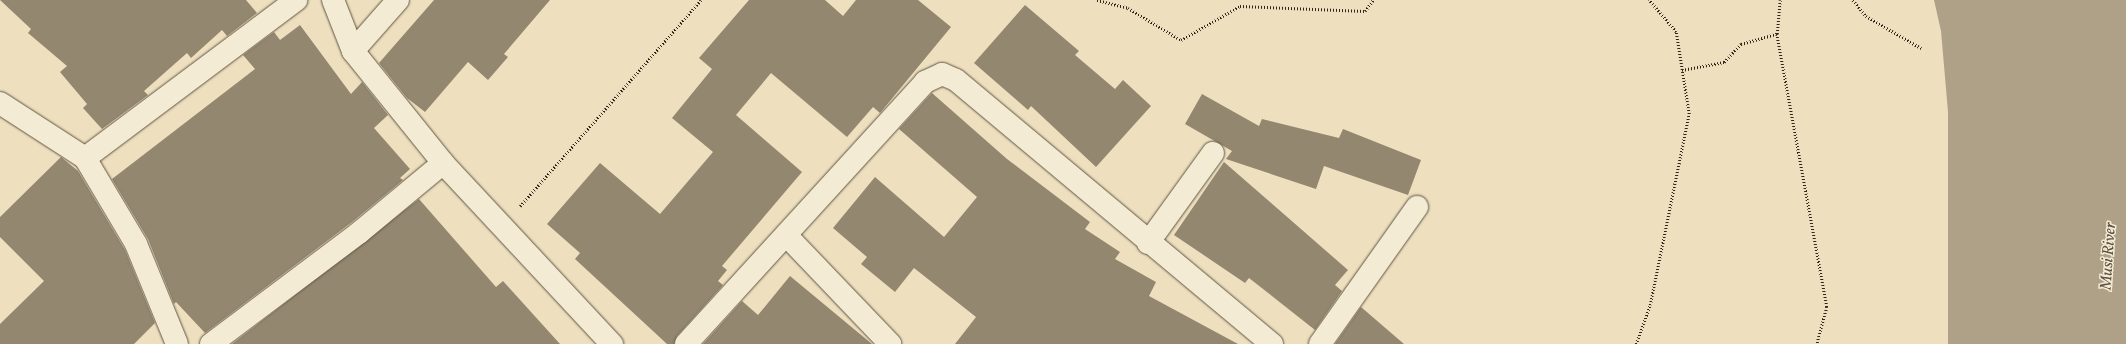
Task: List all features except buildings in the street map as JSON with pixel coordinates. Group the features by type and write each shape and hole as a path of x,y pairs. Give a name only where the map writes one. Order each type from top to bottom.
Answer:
{"street":[{"path":"85,158 296,0"},
{"path":"333,0 353,51 442,163 500,228 612,344"},
{"path":"353,51 398,0"},
{"path":"686,344 925,82 942,74 956,80 1148,243 1272,344"},
{"path":"0,103 85,158 136,244 176,344"},
{"path":"1148,243 1213,153"},
{"path":"211,344 360,232 442,163"},
{"path":"1320,344 1418,207"},
{"path":"786,235 890,344"}],"path":[{"path":"500,228 701,0"},
{"path":"1097,0 1128,8 1181,40 1240,6 1365,11 1373,0"},
{"path":"1636,344 1650,305 1689,114 1676,32 1649,0"},
{"path":"1780,0 1777,34 1827,307 1817,344"},
{"path":"1853,0 1866,16 1921,48"},
{"path":"1682,70 1724,62 1740,44 1777,34"}],"water":[{"name":"Musi River","path":"1934,0 2126,0 2126,344 1948,344 1948,112 1941,31"}]}
